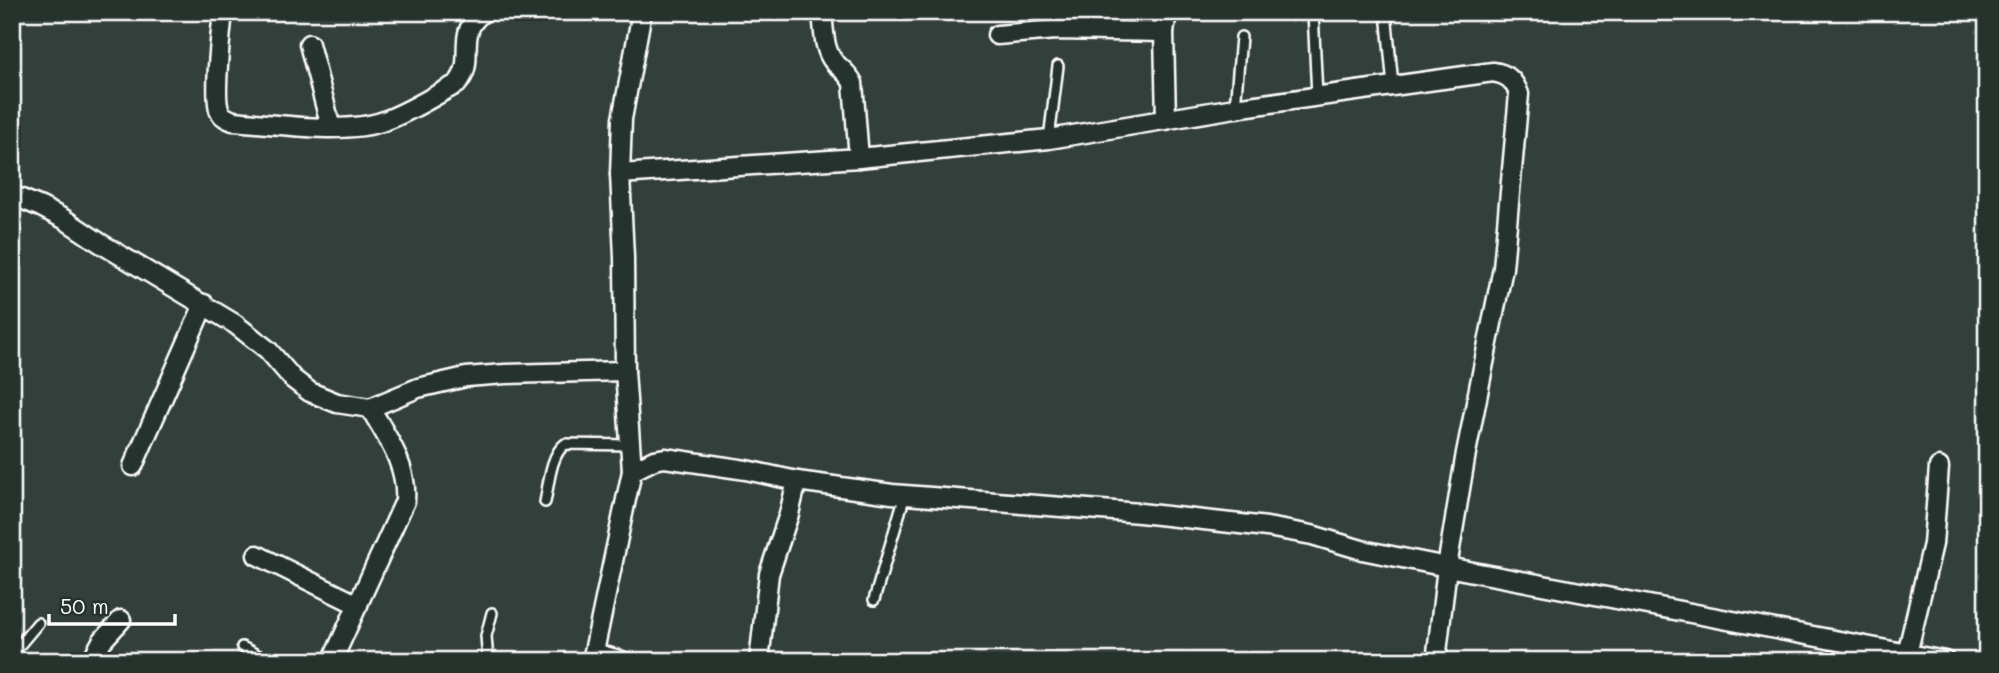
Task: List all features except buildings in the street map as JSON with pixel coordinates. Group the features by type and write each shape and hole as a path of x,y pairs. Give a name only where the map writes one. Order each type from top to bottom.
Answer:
{"street":[{"path":"222,12 218,92 218,107 222,115 233,121 357,128 384,121 457,84 467,67 468,29 483,12"},
{"path":"622,661 593,657 632,471 625,371 620,174 622,118 642,12"},
{"path":"822,12 828,52 853,83 859,158"},
{"path":"1166,120 1164,32 1167,12"},
{"path":"998,35 1056,30 1164,32"},
{"path":"309,44 331,127"},
{"path":"620,174 859,158 1049,139 1235,108 1493,72 1511,78 1519,94 1503,268 1466,453 1447,567 1436,661"},
{"path":"12,195 64,219 204,304 260,343 293,379 310,392 337,403 370,408 418,388 466,377 625,371"},
{"path":"133,466 204,304"},
{"path":"332,661 402,510 406,488 401,464 370,408"},
{"path":"632,471 654,460 665,458 797,481 905,495 1140,513 1267,527 1447,567 1945,661"},
{"path":"1907,654 1933,544 1939,467"},
{"path":"759,661 769,574 797,481"},
{"path":"257,555 358,605"},
{"path":"91,661 102,641 121,620"}],"lane":[{"path":"1313,12 1317,96"},
{"path":"1386,12 1393,86"},
{"path":"1235,108 1241,37"},
{"path":"1049,139 1058,66"},
{"path":"545,502 554,461 559,449 565,444 630,445"},
{"path":"874,600 905,495"},
{"path":"488,661 486,636 492,613"},
{"path":"12,654 38,623"},
{"path":"242,647 269,661"}]}
